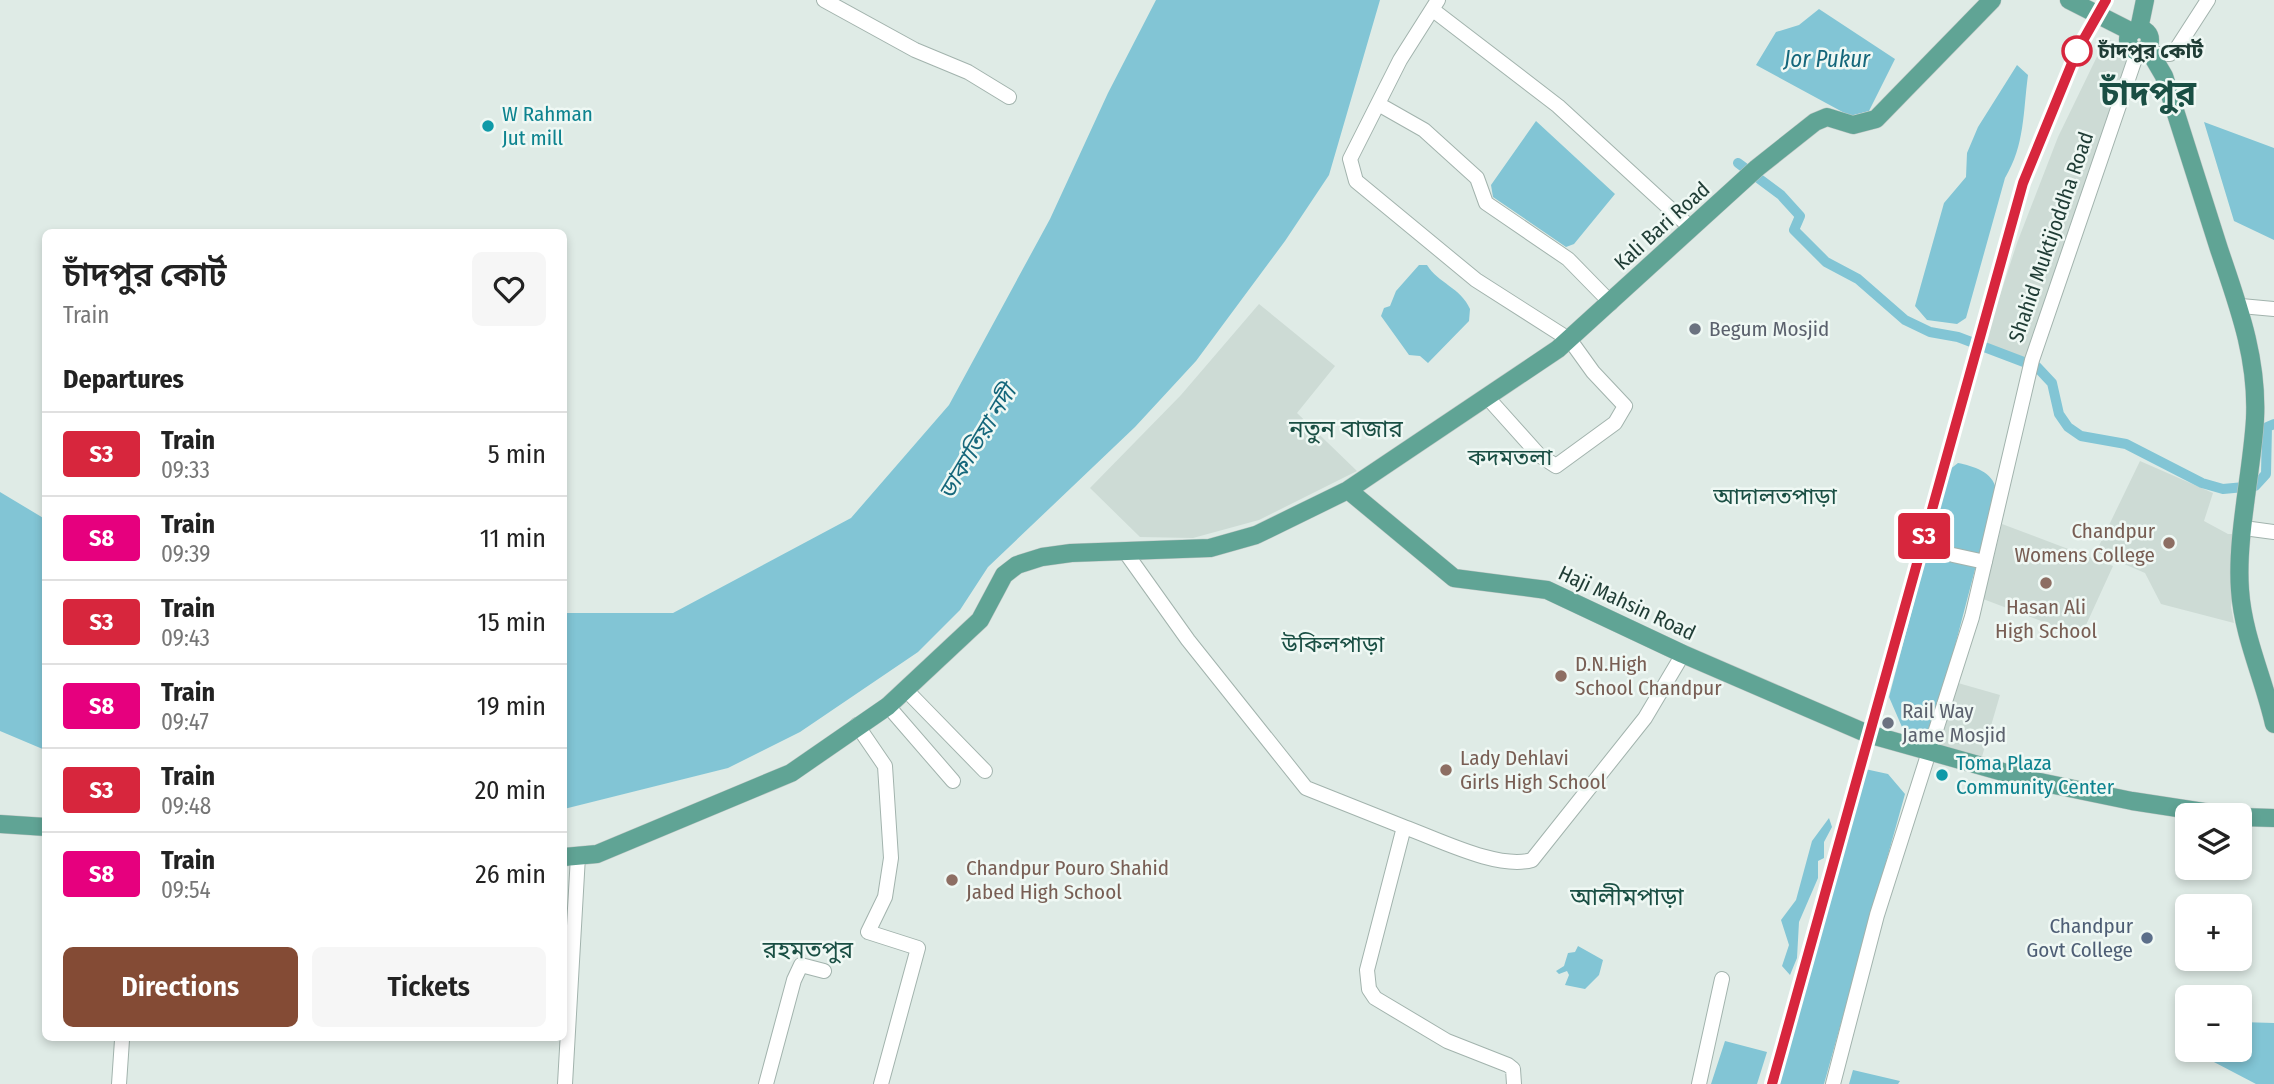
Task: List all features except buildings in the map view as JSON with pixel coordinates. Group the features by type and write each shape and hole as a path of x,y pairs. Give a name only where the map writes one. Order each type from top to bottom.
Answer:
{"main road":[{"name":"Kali Bari Road","path":"571,856 597,854 791,773 907,691 980,620 1004,575 1017,565 1042,557 1071,553 1210,548 1239,541 1348,490 1570,340 1757,168 1815,122 1827,117 1853,125 1876,119 1992,0"},
{"path":"2069,0 2149,37 2146,55 2241,306 2256,392 2239,589 2247,634 2266,689 2274,724"},
{"path":"2136,30 2145,0"},
{"name":"Haji Mahsin Road","path":"1348,490 1454,578 1528,585 1547,590 1683,654 1868,734 2035,782 2175,808"},
{"path":"2252,817 2274,818"},
{"path":"0,824 42,827"}],"street":[{"path":"824,0 915,50 968,72 1009,97"},
{"path":"2146,55 2170,54 2177,48 2208,0"},
{"path":"1488,397 1547,463 1556,466 1615,423 1625,406 1593,372 1570,340 1476,280 1356,181 1350,159 1380,105 1400,60 1436,5 1558,106 1691,228"},
{"name":"Shahid Muktijoddha Road","path":"1833,1084 1877,915 1927,751 1972,617 2031,367 2146,55"},
{"path":"1380,105 1424,130 1477,178 1486,203 1569,259 1611,303"},
{"path":"2241,306 2274,309"},
{"path":"2244,528 2274,532"},
{"path":"1126,553 1188,640 1307,788 1404,827 1495,859 1518,864 1532,860 1645,718 1683,654"},
{"path":"1953,555 1985,562"},
{"path":"907,691 985,771"},
{"path":"888,706 953,781"},
{"path":"857,725 885,766 891,858 885,897 868,932 918,948 881,1084"},
{"path":"1404,827 1367,971 1369,989 1375,998 1447,1041 1508,1065 1513,1069 1514,1084"},
{"path":"567,1008 571,856"},
{"path":"766,1084 794,979 801,965 824,971"},
{"path":"1699,1084 1722,979"},
{"path":"120,1084 122,1041"},
{"path":"565,1084 566,1041"}],"shaded area":[{"path":"2106,38 2136,54 2026,360 1984,345 2017,243 2058,137"},
{"path":"1259,304 1335,366 1297,413 1357,471 1259,520 1193,538 1140,537 1090,488 1181,395"},
{"name":"Chandpur Womens College","path":"2140,461 2213,493 2204,521 2228,534 2239,534 2231,607 2234,623 2161,604 2145,573 2096,552"},
{"name":"Hasan Ali High School","path":"2002,524 2113,566 2081,636 1983,599"},
{"path":"1958,683 2000,695 1981,760 1939,748"}],"water":[{"name":"ডাকাতিয়া নদী","path":"1156,0 1380,0 1329,175 1285,241 1196,361 1135,427 988,567 960,610 918,652 800,732 728,768 567,808 567,613 673,613 851,518 949,405 1050,219 1108,93"},
{"name":"Jor Pukur","path":"1819,9 1895,59 1869,111 1850,116 1756,65 1776,32 1799,25"},
{"path":"2017,65 2028,75 2020,141 2005,178 1966,318 1957,324 1927,320 1915,306 1944,203 1966,177 1967,153 1978,127"},
{"path":"1536,121 1615,194 1574,244 1566,247 1493,197 1491,185"},
{"path":"2204,122 2274,148 2274,240 2234,221"},
{"path":"1419,265 1427,265 1437,277 1461,296 1470,309 1469,321 1428,363 1420,356 1409,355 1381,316 1384,308 1390,306 1396,291"},
{"path":"1958,463 1987,474 1996,489 1932,734 1925,743 1905,734 1889,697 1949,470"},
{"path":"0,492 42,517 42,749 0,731"},
{"path":"1865,769 1888,774 1905,794 1824,1084 1778,1084"},
{"path":"1829,818 1832,827 1824,842 1824,858 1818,861 1818,878 1799,922 1797,958 1790,975 1782,966 1789,945 1781,920 1796,900 1812,841"},
{"path":"1578,946 1603,960 1599,975 1585,989 1565,985 1569,975 1567,971 1559,974 1556,971 1564,966 1568,953 1575,952"},
{"path":"2252,1022 2274,1023 2274,1084 2256,1084 2214,1062 2252,1062"},
{"path":"1725,1041 1767,1052 1757,1084 1711,1084"},
{"path":"1853,1070 1900,1081 1898,1084 1849,1084"}],"waterway":[{"path":"1738,163 1781,195 1800,216 1794,230 1826,262 1858,279 1905,320 1930,332 1958,337 2037,367 2052,383 2059,414 2068,427 2081,436 2126,444 2202,483 2223,489 2255,486 2266,474 2267,427 2274,424"}],"railway":[{"path":"1772,1084 2023,183 2077,51 2106,0"}],"train":[{"name":"S3","path":"1772,1084 2023,183 2058,104 2077,51 2106,0"}],"place":[{"name":"চাঁদপুর কোর্ট","path":"2077,51"},
{"name":"W Rahman Jut mill","path":"488,126"},
{"name":"Begum Mosjid","path":"1695,329"},
{"name":"Chandpur Womens College","path":"2169,543"},
{"name":"Hasan Ali High School","path":"2046,583"},
{"name":"D.N.High School Chandpur","path":"1561,676"},
{"name":"Rail Way Jame Mosjid","path":"1888,723"},
{"name":"Lady Dehlavi Girls High School","path":"1446,770"},
{"name":"Toma Plaza Community Center","path":"1942,775"},
{"name":"Chandpur Pouro Shahid Jabed High School","path":"952,880"},
{"name":"Chandpur Govt College","path":"2147,938"}],"district":[{"name":"চাঁদপুর","path":"2148,93"},
{"name":"নতুন বাজার","path":"1346,429"},
{"name":"কদমতলা","path":"1510,457"},
{"name":"আদালতপাড়া","path":"1775,496"},
{"name":"উকিলপাড়া","path":"1333,644"},
{"name":"আলীমপাড়া","path":"1627,897"},
{"name":"রহমতপুর","path":"808,950"}]}
